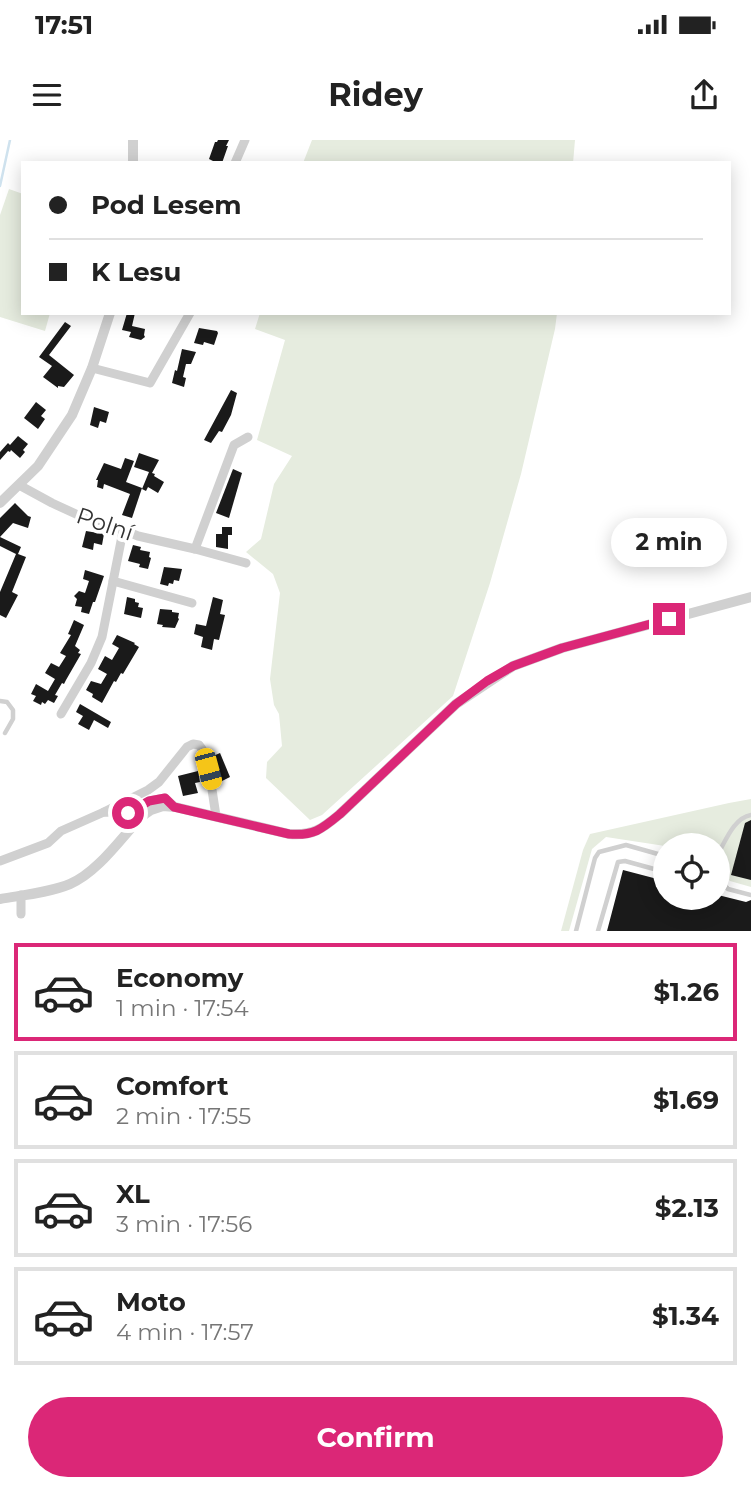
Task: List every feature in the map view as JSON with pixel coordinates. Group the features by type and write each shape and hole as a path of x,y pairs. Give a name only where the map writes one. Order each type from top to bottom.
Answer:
{"street":[{"path":"133,140 133,161"},
{"path":"236,161 245,140"},
{"path":"0,503 38,466 72,415 92,368 109,315"},
{"path":"92,368 150,383 189,315"},
{"path":"195,549 233,444 248,437"},
{"name":"Polní","path":"19,485 78,515 123,531 246,563"},
{"path":"61,714 91,663 102,637 123,531"},
{"path":"113,581 192,603"},
{"path":"0,899 48,891 70,884 94,868 141,817 163,806 289,834 300,835 321,829 456,704 513,666 562,648 751,597"},
{"path":"0,861 48,843 61,831 148,790 159,782 187,747 193,744 202,749 216,816"},
{"path":"104,812 128,813 149,801 165,798 174,807"},
{"path":"21,895 21,914"}],"lane":[{"path":"0,701 6,702 13,710 13,719 5,733"},
{"path":"730,834 737,822 751,815"},
{"path":"576,931 595,858 600,852 626,845 653,853"},
{"path":"598,931 618,862 625,861 653,869"},
{"path":"730,890 751,895"}],"shaded area":[{"path":"312,140 575,140 573,161 304,161"},
{"path":"9,189 21,193 21,315 49,315 45,331 0,317 0,215"},
{"path":"259,315 557,315 521,474 490,583 453,696 322,815 310,820 266,778 267,762 282,746 279,714 274,705 270,679 280,593 273,574 246,552 261,539 274,484 292,456 257,440 285,340 255,329"},
{"path":"751,799 751,887 730,881 730,833 653,833 653,844 606,837 592,849 569,931 561,931 583,850 590,834"}],"building":[{"path":"229,140 223,161 209,159 217,142"},
{"path":"126,315 135,315 132,326 145,329 145,337 141,340 129,337 131,332 122,330"},
{"path":"65,322 71,326 49,355 74,375 64,387 58,388 43,377 52,366 39,357"},
{"path":"199,328 217,331 214,345 194,343"},
{"path":"182,349 196,352 191,364 186,364 184,387 172,383"},
{"path":"231,390 237,393 231,415 222,432 219,431 211,443 204,440"},
{"path":"36,402 46,410 41,416 45,419 38,429 24,418"},
{"path":"94,407 109,412 106,423 100,421 98,428 90,425"},
{"path":"18,436 28,444 23,450 25,452 20,458 11,450 0,460 0,452"},
{"path":"139,453 159,460 152,473 164,482 158,493 148,487 146,491 142,489 149,472 134,467"},
{"path":"125,458 134,461 126,482 142,488 132,518 122,515 130,494 104,484 103,489 97,487 96,480 104,463 121,469"},
{"path":"233,469 242,473 229,518 216,513"},
{"path":"15,503 31,517 28,528 13,523 0,537 0,518"},
{"path":"222,527 232,527 232,535 228,535 228,549 216,547 216,534 222,534"},
{"path":"86,531 104,534 102,545 94,543 93,550 82,547"},
{"path":"0,537 21,547 18,554 26,557 12,592 18,595 6,618 0,615 0,592 16,554 0,546"},
{"path":"133,545 150,552 148,569 128,561"},
{"path":"164,567 182,569 179,581 174,580 173,584 169,583 168,586 160,584"},
{"path":"85,570 104,576 89,614 81,612 82,607 75,606 77,599 74,596 79,591 85,593 89,581 83,579"},
{"path":"127,597 135,599 135,602 139,603 138,607 143,608 141,618 124,614"},
{"path":"213,597 223,600 220,614 225,615 219,640 214,639 212,650 201,647 203,637 194,634 196,624 206,626"},
{"path":"160,609 179,613 175,628 157,624"},
{"path":"74,620 84,625 75,646 81,654 55,695 58,696 54,703 48,700 41,705 33,701 36,696 31,694 36,684 48,691 55,679 45,673 51,663 59,667 66,656 60,653 71,635 68,634"},
{"path":"117,635 139,647 123,674 114,681 102,703 86,690 91,681 101,684 107,674 98,669 105,656 112,660 119,648 112,644"},
{"path":"80,704 111,722 108,728 94,720 89,730 78,724 83,716 76,712"},
{"path":"220,753 230,777 220,782 211,757"},
{"path":"198,771 200,782 195,783 198,793 183,796 178,776"},
{"path":"751,820 751,880 731,875 745,823"},
{"path":"623,870 653,878 653,910 730,910 730,898 746,902 751,900 751,931 607,931"}],"waterway":[{"path":"0,186 10,140"}],"route":[{"path":"128,813 149,801 165,798 174,807 289,834 311,833 321,829 340,814 439,718 487,681 537,656 669,619"}]}
